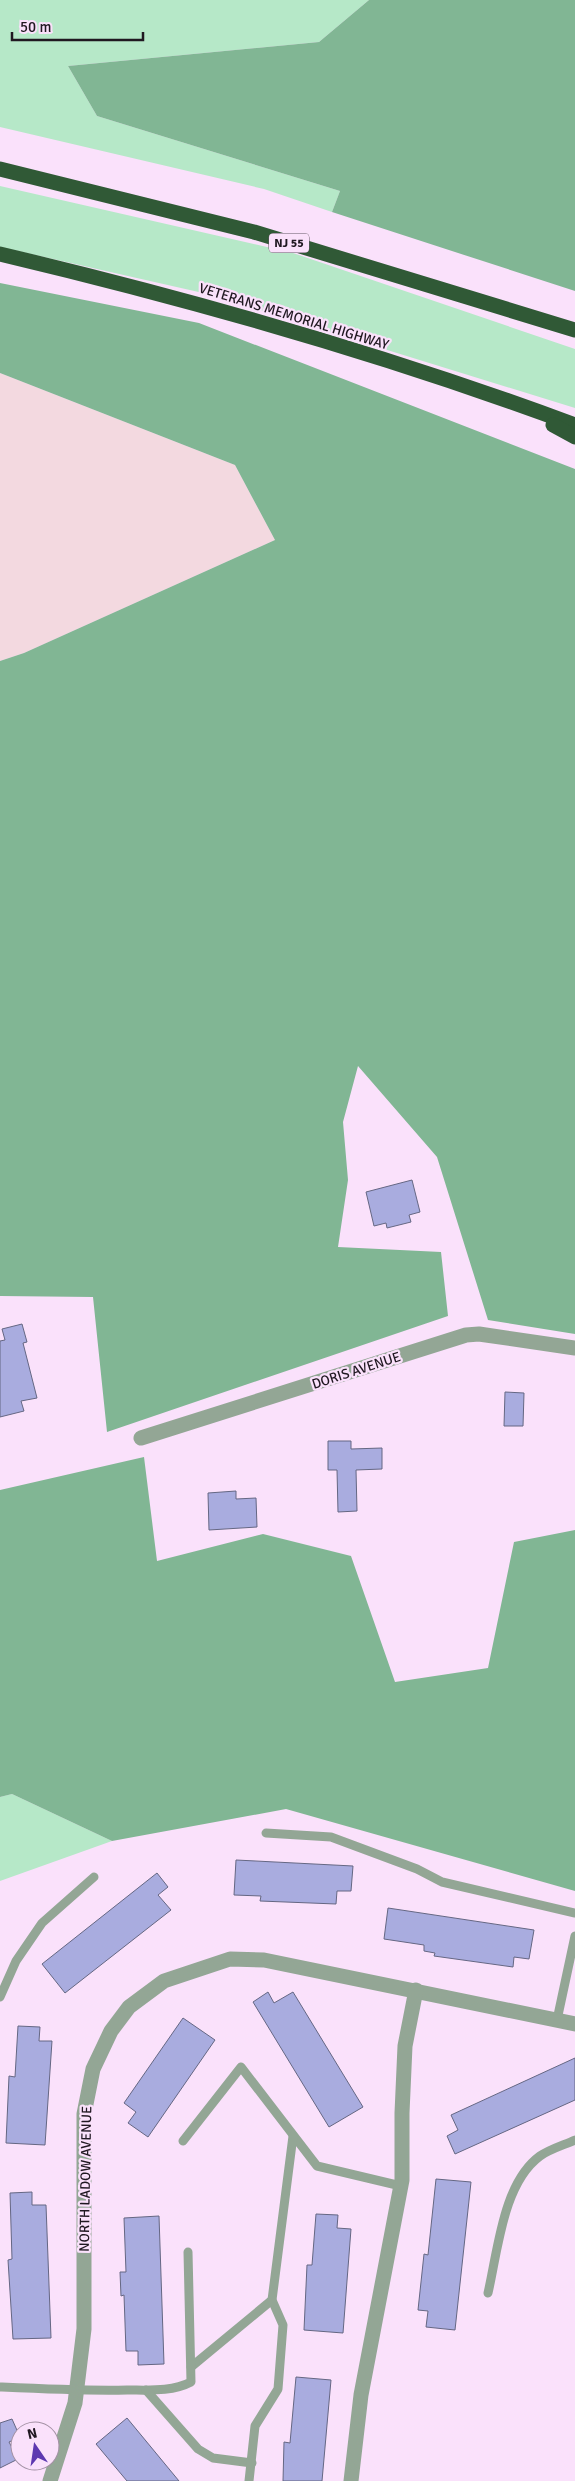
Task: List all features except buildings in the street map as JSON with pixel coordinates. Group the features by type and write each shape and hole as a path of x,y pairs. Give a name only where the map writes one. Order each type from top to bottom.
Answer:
{"highway":[{"name":"NJ 55","path":"0,169 254,232 575,330"},
{"name":"VETERANS MEMORIAL HIGHWAY","path":"0,254 130,285 291,331 508,401 575,425"},
{"path":"508,401 575,436"}],"street":[{"name":"DORIS AVENUE","path":"141,1438 466,1335 479,1334 575,1348"},
{"name":"NORTH LADOW AVENUE","path":"50,2481 75,2403 84,2329 84,2114 93,2069 111,2031 129,2006 164,1981 230,1959 264,1960 575,2024"},
{"path":"351,2481 361,2395 401,2186 405,2046 416,1990"}],"lane":[{"path":"266,1833 331,1837 417,1869 442,1882 575,1913"},
{"path":"0,1997 16,1961 42,1923 94,1877"},
{"path":"558,2020 575,1936"},
{"path":"183,2141 241,2067 317,2166 401,2186"},
{"path":"249,2481 255,2426 278,2389 284,2325 272,2300 293,2136"},
{"path":"488,2293 511,2193 523,2172 541,2155 575,2140"},
{"path":"0,2387 76,2391 146,2390 179,2389 191,2382 188,2252"},
{"path":"191,2367 272,2300"},
{"path":"146,2390 198,2448 213,2458 252,2462"}],"shaded area":[{"path":"0,373 235,465 275,540 24,653 0,661"}],"green space":[{"path":"0,0 369,0 319,42 68,66 97,116 340,191 332,212 264,189 0,127"},
{"path":"369,0 575,0 575,291 332,212 340,191 97,116 68,66 319,42"},
{"path":"0,186 293,253 575,349 575,408 203,293 0,247"},
{"path":"0,283 199,323 575,469 575,1334 488,1320 437,1157 358,1066 343,1122 348,1180 338,1247 441,1252 448,1316 107,1432 93,1297 0,1296 0,661 24,653 275,540 235,465 0,373"},
{"path":"144,1457 157,1561 263,1534 351,1556 395,1682 488,1668 514,1542 575,1530 575,1891 286,1809 112,1841 12,1794 0,1797 0,1490"},
{"path":"12,1794 112,1841 0,1881 0,1797"}]}
